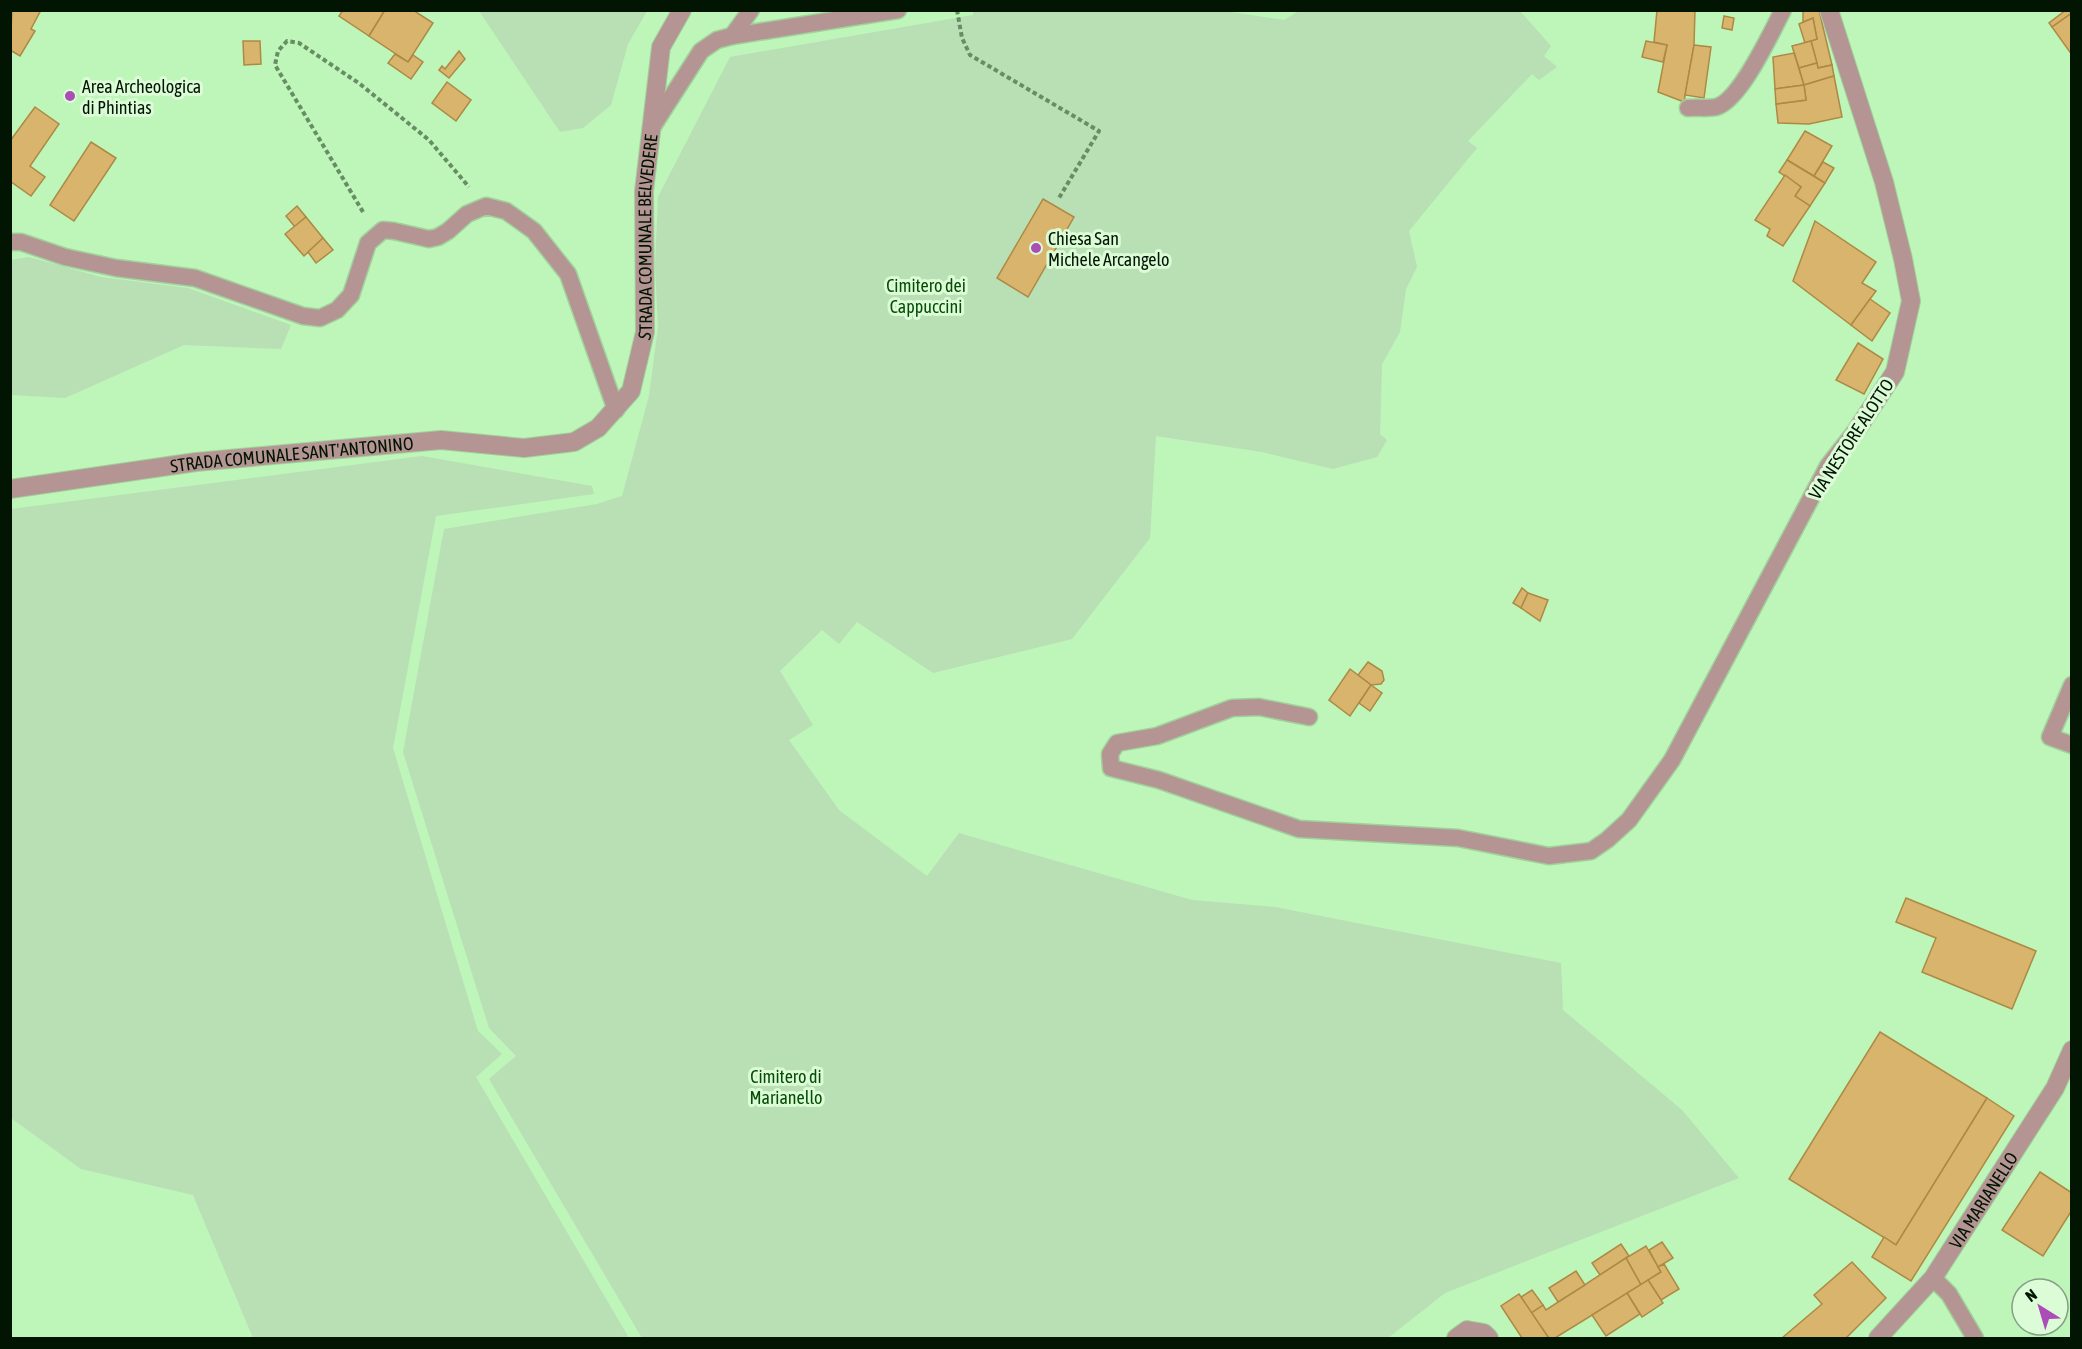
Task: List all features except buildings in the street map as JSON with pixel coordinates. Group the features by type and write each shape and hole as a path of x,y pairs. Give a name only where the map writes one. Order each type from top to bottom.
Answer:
{"street":[{"name":"STRADA COMUNALE BELVEDERE","path":"574,442 598,428 631,391 645,332 644,192 651,129 662,47 682,10"},
{"name":"VIA NESTORE ALOTTO","path":"1828,10 1884,182 1911,301 1895,372 1858,428"},
{"name":"STRADA COMUNALE SANT'ANTONINO","path":"10,489 196,462 441,440 524,448 574,442"},
{"name":"VIA MARIANELLO","path":"1878,1338 1933,1278 2055,1088 2072,1050"},
{"path":"1456,1338 1467,1330 1484,1333 1489,1338"}],"lane":[{"path":"732,36 751,10"},
{"path":"651,129 701,51 717,40 898,10"},
{"path":"1688,108 1718,106 1734,96 1783,10"},
{"path":"10,242 21,242 65,258 116,268 195,278 303,316 320,318 337,310 351,295 368,243 376,235 383,231 394,231 429,239 448,231 467,213 486,206 506,211 534,231 568,274 616,410"},
{"name":"VIA NESTORE ALOTTO","path":"1309,717 1259,707 1232,708 1157,736 1118,743 1110,754 1112,768 1159,780 1299,829 1458,838 1549,856 1591,851 1629,820 1672,760 1828,466 1858,428"},
{"path":"2072,685 2050,737 2072,745"},
{"path":"1933,1278 1949,1294 1976,1338"}],"path":[{"path":"957,10 962,38 970,55 1099,131 1059,198"},
{"path":"376,235 275,65 278,51 287,41 299,43 360,84 429,140 486,206"}],"green space":[{"path":"1219,10 1284,20 1301,10 1520,11 1551,46 1544,56 1557,67 1539,80 1532,74 1468,141 1477,148 1409,231 1417,267 1406,289 1400,332 1382,364 1380,434 1387,440 1377,457 1333,469 1262,452 1156,436 1150,538 1072,639 933,673 857,622 839,644 822,630 780,671 813,725 789,740 839,810 927,876 959,833 1192,900 1275,907 1561,963 1563,1010 1682,1110 1739,1178 1445,1293 1388,1338 642,1338 489,1079 516,1056 489,1028 403,752 444,529 597,504 622,496 649,396 658,327 655,266 658,197 730,57 973,15 973,11"},
{"path":"479,11 647,11 628,44 611,105 583,128 560,132"},
{"path":"29,257 101,277 188,288 291,325 281,349 184,345 65,398 11,395 11,260"},
{"path":"422,456 592,486 594,494 436,516 393,748 478,1031 502,1054 476,1077 629,1338 253,1338 193,1195 81,1169 11,1118 11,509"}],"place":[{"name":"Area Archeologica di Phintias","path":"70,96"},
{"name":"Chiesa San Michele Arcangelo","path":"1036,248"}],"park label":[{"name":"Cimitero dei Cappuccini","path":"926,295"},
{"name":"Cimitero di Marianello","path":"786,1086"}]}
